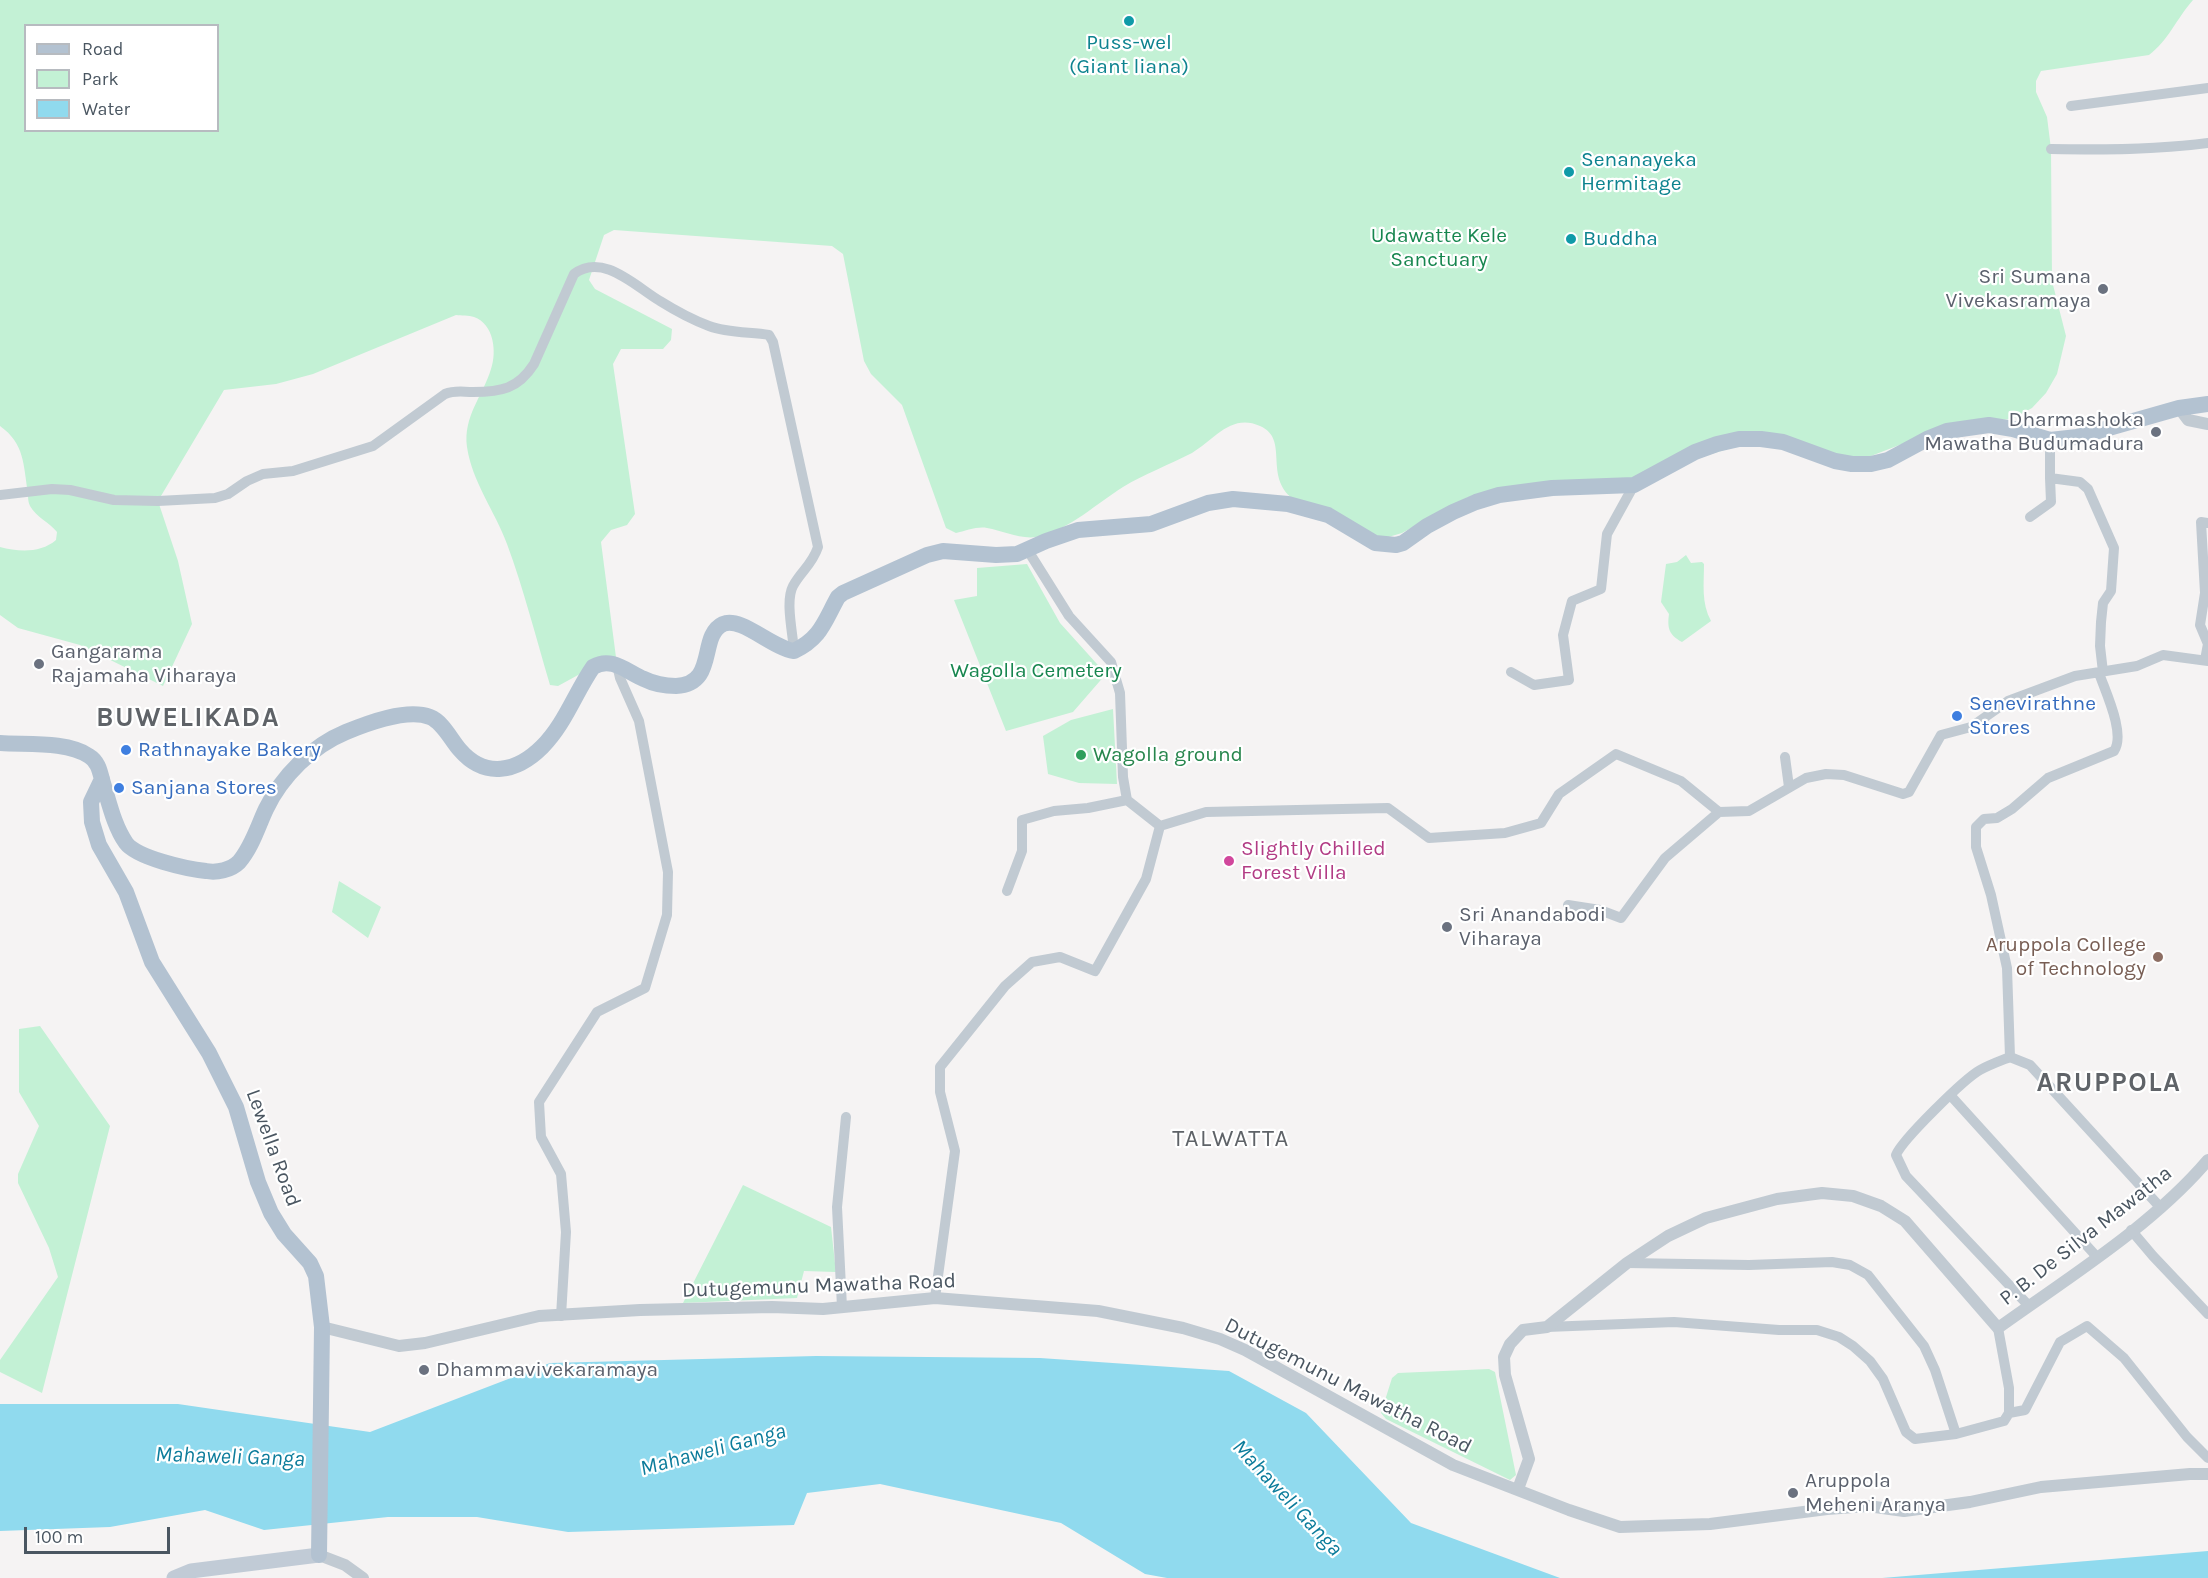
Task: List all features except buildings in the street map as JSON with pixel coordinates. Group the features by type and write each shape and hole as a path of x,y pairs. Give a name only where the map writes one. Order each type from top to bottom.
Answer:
{"main road":[{"path":"0,743 62,747 80,751 94,760 121,834 132,849 153,858 207,872 220,871 231,868 239,862 247,851 267,806 288,776 313,751 330,739 392,716 416,714 431,717 470,760 487,769 506,769 522,763 541,748 560,727 593,667 600,663 617,665 644,680 660,685 678,686 690,682 702,671 713,634 722,624 729,623 740,624 752,629 775,645 794,651 808,645 819,634 838,597 843,593 927,555 942,551 1017,554 1078,530 1151,524 1209,503 1233,499 1288,504 1328,515 1375,543 1396,545 1453,512 1476,502 1499,495 1552,488 1634,484 1695,452 1739,439 1784,442 1835,461 1871,464 1888,460 1947,431 1989,425 2013,429 2050,440 2077,437 2179,408 2208,404"},
{"name":"Lewella Road","path":"102,779 91,802 94,834 126,892 152,962 209,1053 236,1107 258,1182 271,1213 284,1234 314,1269 318,1284 322,1327 320,1548"},
{"path":"174,1578 192,1571 320,1548"}],"street":[{"path":"2071,106 2208,88"},
{"path":"2051,149 2119,149 2208,143"},
{"path":"0,495 70,489 114,500 158,501 215,498 228,494 247,481 263,474 293,471 360,452 387,437 445,394 454,390 500,391 517,384 534,364 574,274 581,269 607,269 617,272 660,301 712,327 769,336 773,342 818,547 814,559 793,586 789,597 794,651"},
{"path":"2179,408 2188,420 2208,424"},
{"path":"2030,517 2051,501 2050,440"},
{"path":"2010,1057 2007,968 1991,895 1976,847 1976,827 1984,819 1997,818 2012,808 2048,778 2114,751 2118,745 2115,716 2101,673 2100,646 2103,603 2111,591 2114,548 2088,489 2080,482 2050,478"},
{"path":"1511,672 1534,685 1569,680 1563,635 1572,601 1601,589 1607,534 1634,484"},
{"path":"1160,826 1206,812 1388,808 1429,838 1504,833 1540,823 1559,794 1616,754 1681,781 1719,812 1749,812 1806,778 1826,774 1844,775 1903,794 1909,792 1941,735 1971,727 2008,701 2075,676 2137,666 2163,655 2206,661 2208,644 2200,626 2205,593 2201,522 2208,523"},
{"path":"1027,549 1070,616 1112,662 1120,693 1123,777 1127,800 1160,826"},
{"path":"561,1316 566,1232 561,1174 541,1137 539,1102 597,1012 645,988 668,915 668,872 639,721 620,678 617,665"},
{"path":"1785,757 1789,787"},
{"path":"1007,891 1022,851 1022,820 1054,811 1088,808 1127,800"},
{"path":"1568,905 1600,910 1621,918 1665,858 1719,812"},
{"path":"935,1298 956,1151 940,1092 940,1067 1005,986 1032,962 1060,957 1095,971 1146,879 1160,826"},
{"path":"2029,1306 1906,1176 1896,1155 1899,1148 1979,1071 2010,1057 2030,1065 2160,1207"},
{"path":"1951,1096 2097,1257"},
{"path":"842,1307 837,1207 846,1117"},
{"name":"P. B. De Silva Mawatha","path":"1518,1490 1529,1459 1505,1375 1504,1358 1510,1344 1523,1330 1547,1327 1627,1263 1668,1236 1706,1218 1777,1199 1822,1193 1852,1196 1881,1206 1905,1221 1998,1328 2132,1230 2191,1180 2208,1160"},
{"path":"2132,1230 2153,1256 2207,1310"},
{"path":"1627,1263 1749,1265 1832,1262 1850,1265 1868,1275 1924,1346 1935,1370 1956,1434"},
{"name":"Dutugemunu Mawatha Road","path":"322,1327 399,1346 425,1343 539,1317 640,1310 772,1307 823,1309 935,1298 1098,1311 1183,1328 1220,1339 1245,1350 1453,1465 1569,1510 1620,1527 1710,1524 1868,1506 1904,1511 1970,1502 2041,1487 2208,1474"},
{"path":"1547,1327 1674,1322 1779,1330 1817,1330 1839,1337 1870,1361 1882,1379 1906,1432 1916,1438 1956,1434 2004,1421 2010,1413 2009,1388 1998,1328"},
{"path":"2010,1413 2025,1410 2060,1342 2087,1326 2124,1358 2187,1437 2208,1458"},
{"path":"320,1548 363,1578"}],"green space":[{"name":"Udawatte Kele Sanctuary","path":"0,0 2193,0 2162,43 2149,55 2041,71 2036,81 2036,92 2047,117 2051,149 2052,281 2066,336 2057,374 2046,393 2032,408 2012,419 1987,421 1933,432 1871,456 1855,459 1761,439 1615,483 1468,497 1402,533 1385,538 1371,536 1293,499 1284,490 1279,480 1276,449 1269,432 1260,426 1240,423 1223,430 1192,453 1131,482 1073,521 1052,532 1034,537 983,528 956,533 946,528 902,405 871,374 864,361 843,254 832,246 614,230 604,235 589,280 595,289 672,329 671,340 663,349 621,349 613,364 635,514 627,525 611,530 601,542 617,665 600,663 558,686 550,685 513,561 474,472 467,447 471,416 493,362 492,339 490,332 481,321 472,316 456,315 313,374 276,384 224,390 158,501 178,561 192,624 163,686 80,645 18,628 0,615 0,547 15,550 37,549 56,540 57,532 30,506 22,455 8,433 0,426"},
{"path":"1686,555 1691,563 1702,562 1704,564 1704,600 1711,621 1682,642 1670,631 1669,614 1661,602 1666,564 1677,562"},
{"name":"Wagolla Cemetery","path":"1027,564 1060,623 1106,674 1073,712 1006,731 954,600 977,596 977,568"},
{"name":"Wagolla ground","path":"1113,709 1117,784 1079,783 1048,774 1043,736 1071,720"},
{"path":"339,881 381,907 368,938 332,912"},
{"path":"40,1026 110,1126 42,1393 0,1372 0,1360 58,1277 49,1248 18,1183 18,1174 39,1126 19,1092 19,1029"},
{"path":"743,1185 831,1227 836,1272 804,1271 797,1298 683,1303"},
{"path":"1489,1369 1495,1372 1516,1475 1510,1480 1386,1419 1381,1413 1392,1378 1398,1373"}],"water":[{"name":"Mahaweli Ganga","path":"816,1356 1040,1358 1229,1371 1306,1413 1411,1523 1560,1578 1167,1578 1145,1574 1061,1523 880,1484 807,1493 794,1525 568,1532 477,1517 388,1517 264,1530 205,1510 110,1527 0,1531 0,1404 178,1404 370,1432 550,1363"},
{"path":"2208,1551 2208,1578 1882,1578"}],"place":[{"name":"Puss-wel (Giant liana)","path":"1129,21"},
{"name":"Senanayeka Hermitage","path":"1569,172"},
{"name":"Buddha","path":"1571,239"},
{"name":"Sri Sumana Vivekasramaya","path":"2103,289"},
{"name":"Dharmashoka Mawatha Budumadura","path":"2156,432"},
{"name":"Gangarama Rajamaha Viharaya","path":"39,664"},
{"name":"Senevirathne Stores","path":"1957,716"},
{"name":"Rathnayake Bakery","path":"126,750"},
{"name":"Wagolla ground","path":"1081,755"},
{"name":"Sanjana Stores","path":"119,788"},
{"name":"Slightly Chilled Forest Villa","path":"1229,861"},
{"name":"Sri Anandabodi Viharaya","path":"1447,927"},
{"name":"Aruppola College of Technology","path":"2158,957"},
{"name":"Dhammavivekaramaya","path":"424,1370"},
{"name":"Aruppola Meheni Aranya","path":"1793,1493"}],"district":[{"name":"BUWELIKADA","path":"188,718"},
{"name":"ARUPPOLA","path":"2109,1083"},
{"name":"TALWATTA","path":"1231,1139"}]}
